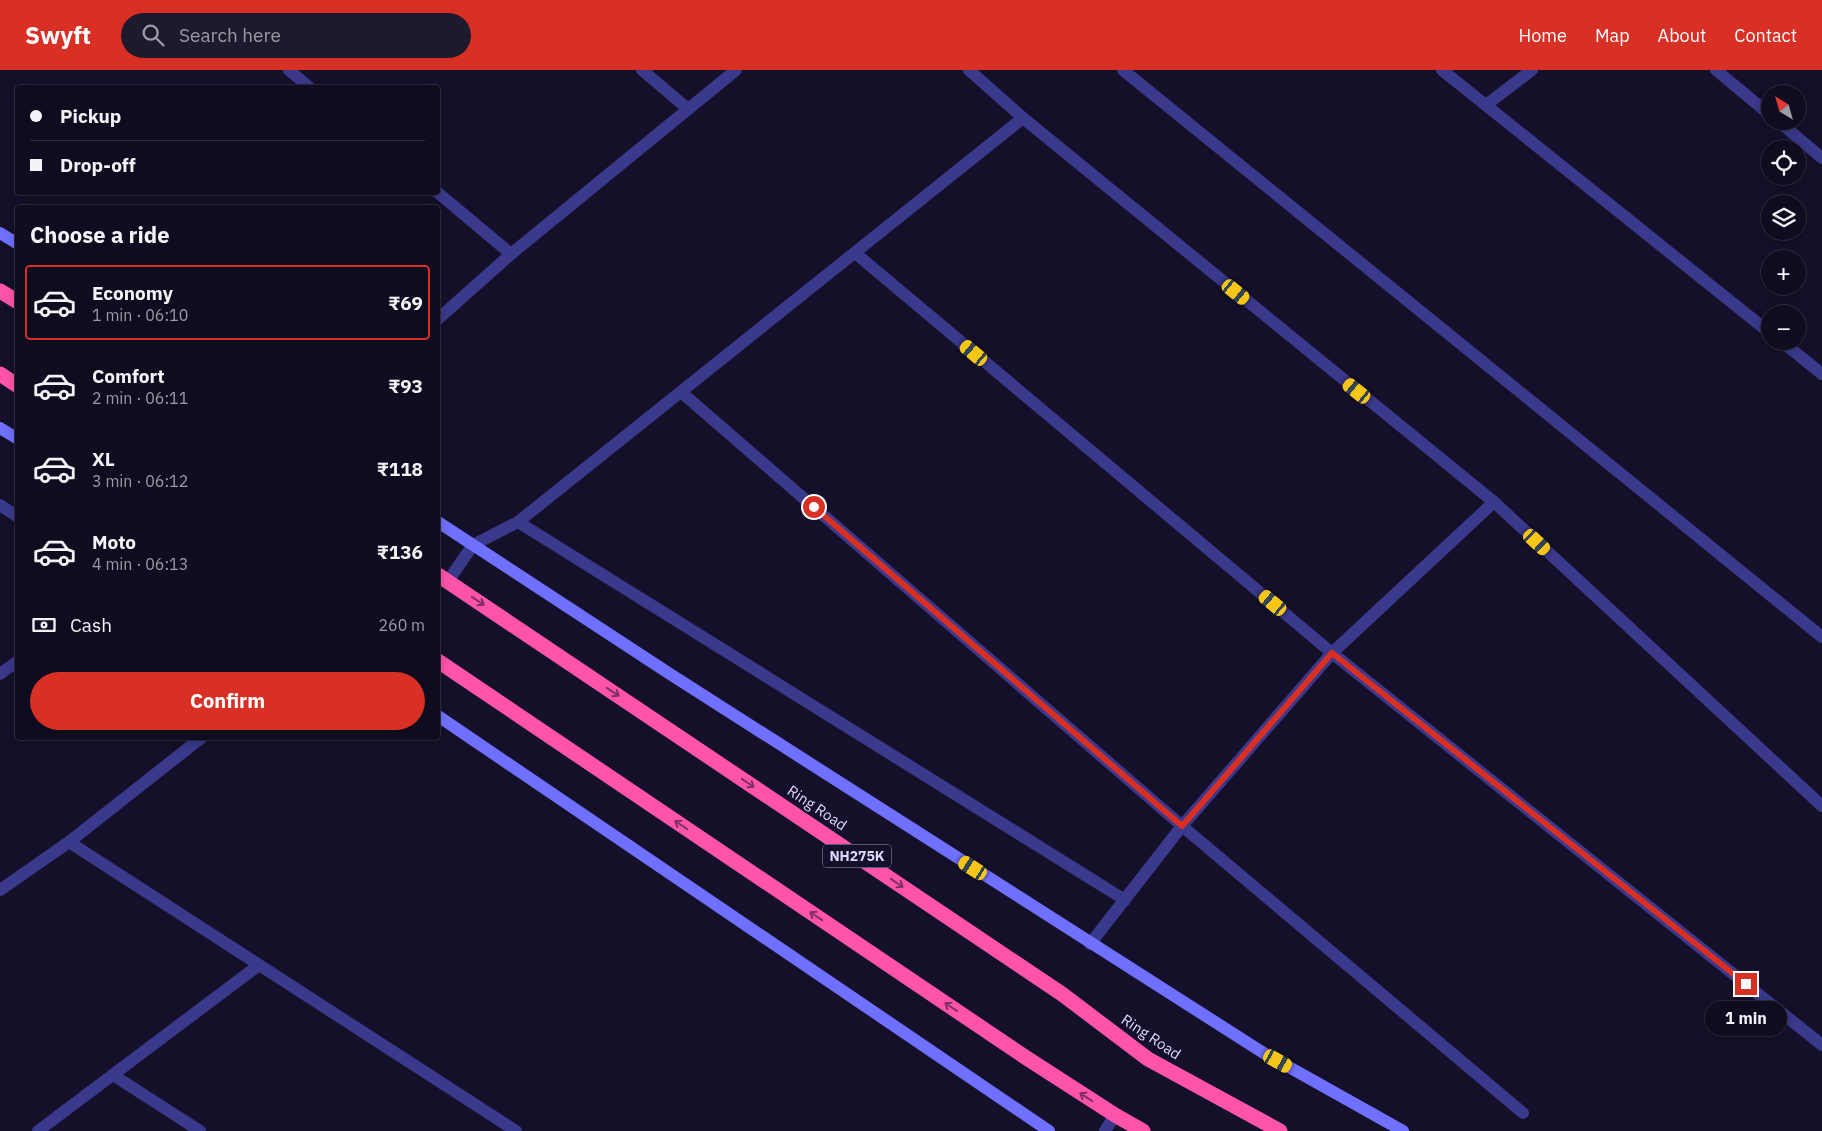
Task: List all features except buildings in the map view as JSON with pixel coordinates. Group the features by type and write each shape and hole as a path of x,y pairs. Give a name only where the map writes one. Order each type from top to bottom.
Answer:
{"highway":[{"path":"0,291 15,300"},
{"path":"0,374 15,384"},
{"name":"Ring Road","path":"443,578 1062,994 1148,1059 1280,1131"},
{"path":"440,662 1017,1052 1143,1131"}],"street":[{"path":"289,70 306,85"},
{"path":"642,70 688,110"},
{"path":"440,318 511,254 736,70"},
{"path":"969,70 1023,118 1494,502 1822,806"},
{"path":"1123,70 1822,637"},
{"path":"1442,70 1761,326"},
{"path":"1486,106 1532,70"},
{"path":"1716,70 1761,108"},
{"path":"443,578 473,545 518,522 1023,118"},
{"path":"1789,130 1822,158"},
{"path":"440,195 511,254"},
{"path":"0,233 15,242"},
{"path":"855,253 1332,653 1822,1045"},
{"path":"1792,350 1822,374"},
{"path":"681,392 1182,826 1523,1113"},
{"path":"0,428 15,437"},
{"path":"1090,944 1182,826 1332,653 1494,502"},
{"path":"0,505 15,515"},
{"path":"518,522 1125,900"},
{"path":"440,523 670,674 1090,944 1262,1052 1403,1131"},
{"path":"0,674 15,663"},
{"path":"440,717 1048,1131"},
{"path":"0,890 69,842 198,740"},
{"path":"69,842 516,1131"},
{"path":"38,1131 259,965"},
{"path":"113,1075 200,1131"},
{"path":"1105,1131 1115,1115"}],"route":[{"path":"814,507 1182,826 1332,653 1746,984"}]}
